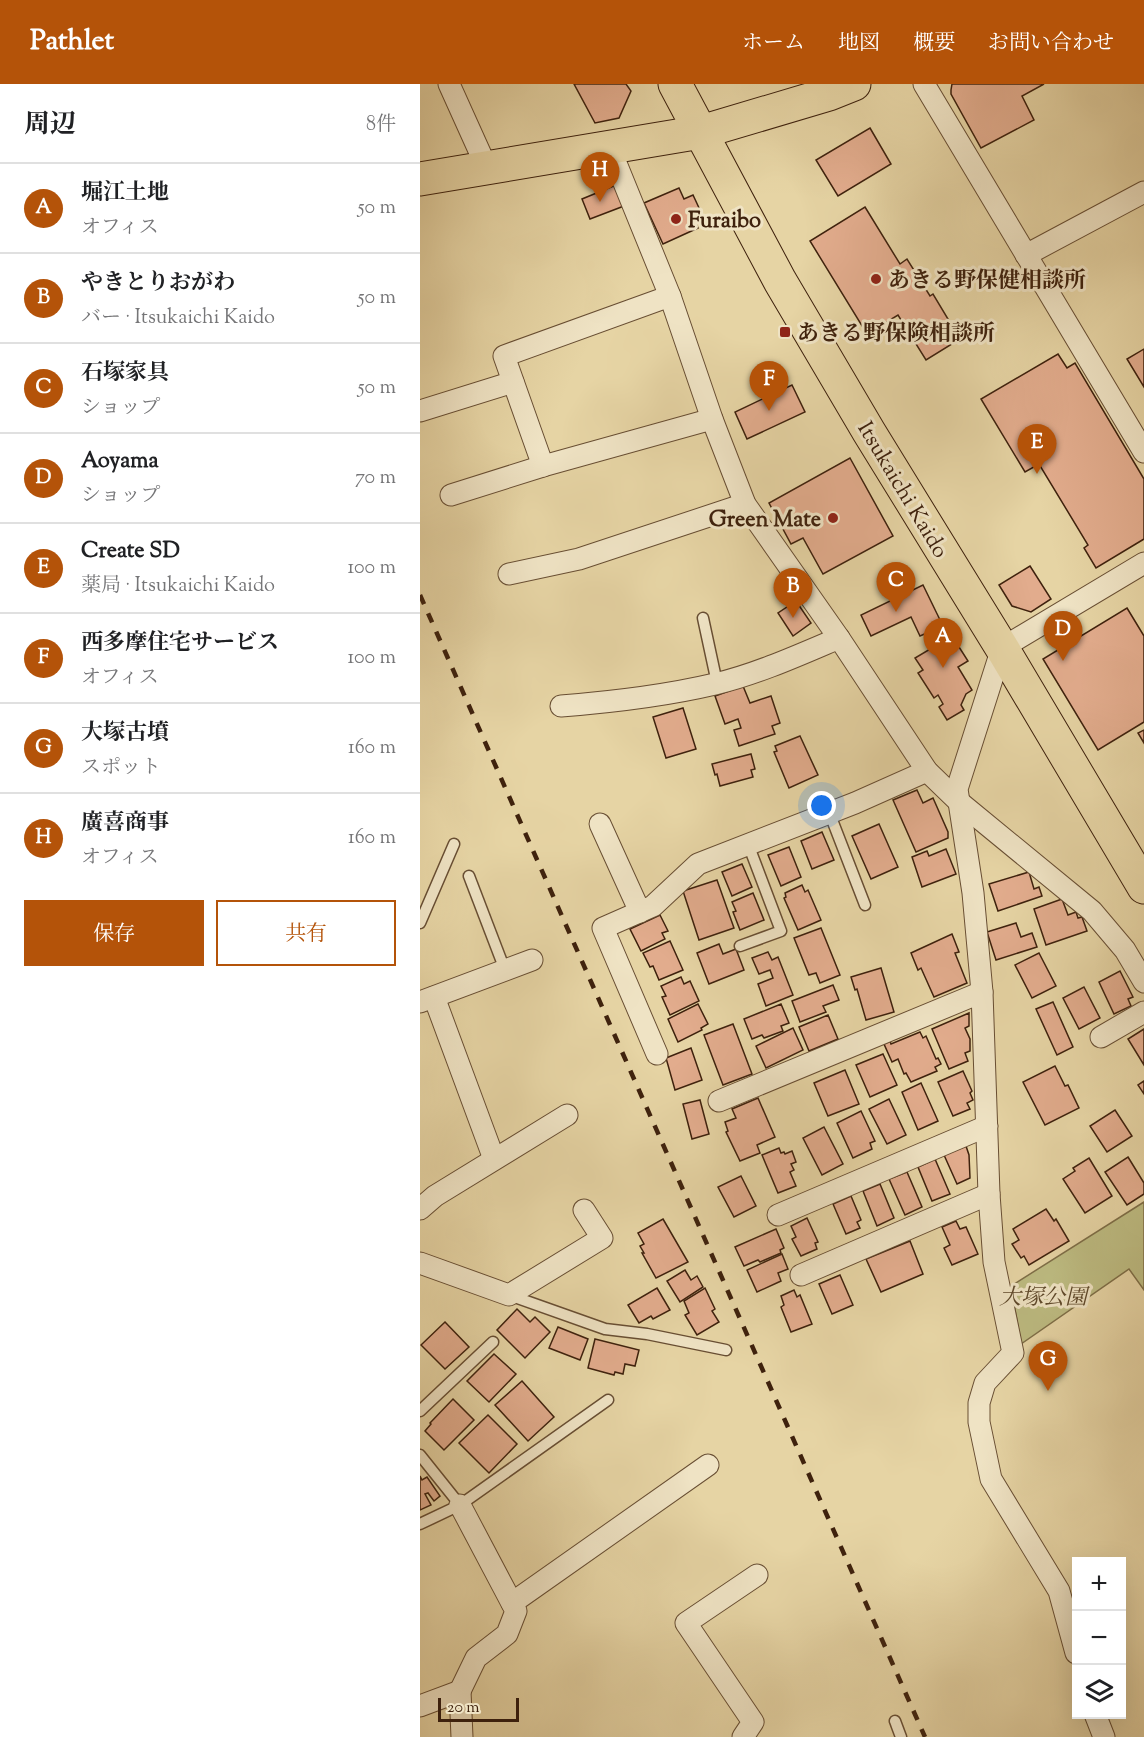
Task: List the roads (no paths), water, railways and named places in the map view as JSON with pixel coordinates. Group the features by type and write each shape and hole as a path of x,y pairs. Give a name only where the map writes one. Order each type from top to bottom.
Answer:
{"main road":[{"name":"Itsukaichi Kaido","path":"675,84 780,281 1144,887"},
{"path":"420,179 486,166 701,132 829,94 854,84"}],"street":[{"path":"449,84 486,166"},
{"path":"924,84 1144,452"},
{"path":"609,146 670,296 712,419 745,504 839,638 927,771 958,801 1092,911 1125,950 1144,982"},
{"path":"1026,255 1144,192"},
{"path":"543,466 504,356 670,296"},
{"path":"420,411 513,382"},
{"path":"452,495 543,466 712,419"},
{"path":"509,574 579,558 745,504"},
{"path":"1072,1636 1059,1591 991,1479 979,1422 979,1403 985,1383 1013,1353 994,1262 988,1194 982,992 973,893 957,789 1002,648 1144,562"},
{"path":"561,706 620,701 717,683 788,660 839,638"},
{"path":"657,1054 603,928 653,906 698,864 927,771"},
{"path":"600,824 640,912"},
{"path":"494,1159 427,999 532,960"},
{"path":"719,1101 982,992"},
{"path":"1101,1037 1144,1012"},
{"path":"420,1209 435,1196 567,1115"},
{"path":"778,1215 987,1126"},
{"path":"801,1275 988,1194"},
{"path":"420,1263 509,1295 602,1238 584,1210"},
{"path":"512,1603 708,1465"},
{"path":"460,1504 516,1611 507,1634 476,1658 460,1691 462,1737"},
{"path":"743,1737 753,1722 686,1623 757,1575"},
{"path":"420,1706 460,1691"},
{"path":"1097,1719 1104,1737"}],"lane":[{"path":"703,618 717,683"},
{"path":"829,812 865,905"},
{"path":"420,923 454,844"},
{"path":"740,946 781,931 748,844"},
{"path":"469,876 505,970"},
{"path":"509,1295 605,1329 647,1334 726,1350"},
{"path":"420,1411 493,1342"},
{"path":"420,1524 460,1504 608,1400"},
{"path":"420,1455 460,1504"},
{"path":"895,1721 901,1737"}],"railway":[{"path":"420,595 925,1737"}],"place":[{"name":"廣喜商事","path":"600,202"},
{"name":"Furaibo","path":"676,219"},
{"name":"あきる野保健相談所","path":"876,279"},
{"name":"あきる野保険相談所","path":"785,332"},
{"name":"西多摩住宅サービス","path":"769,411"},
{"name":"Create SD","path":"1037,474"},
{"name":"Green Mate","path":"833,518"},
{"name":"石塚家具","path":"896,612"},
{"name":"やきとりおがわ","path":"793,618"},
{"name":"Aoyama","path":"1063,661"},
{"name":"堀江土地","path":"943,668"},
{"name":"大塚古墳","path":"1048,1391"}],"park label":[{"name":"大塚公園","path":"1043,1296"}]}
